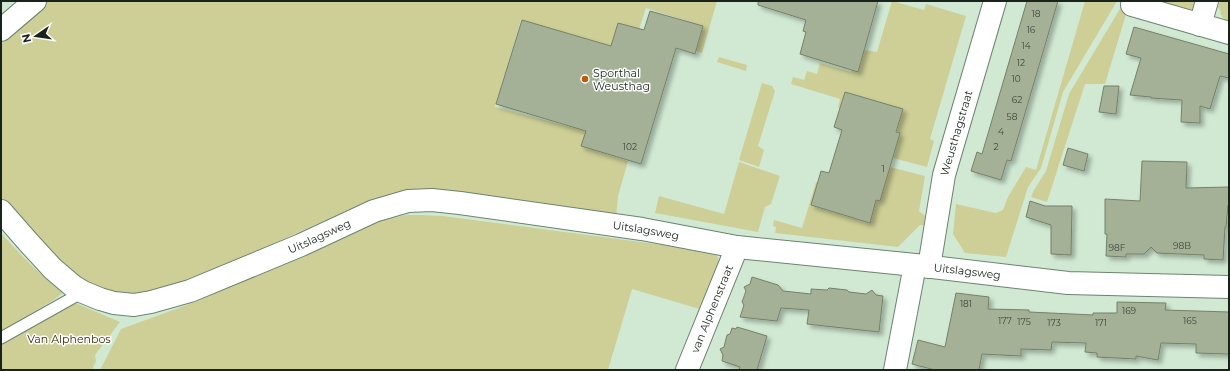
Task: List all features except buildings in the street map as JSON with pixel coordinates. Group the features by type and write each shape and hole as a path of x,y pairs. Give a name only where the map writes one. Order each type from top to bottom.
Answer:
{"street":[{"path":"1,30 35,1"},
{"name":"Weusthagstraat","path":"895,370 944,175 995,1"},
{"path":"1200,25 1207,1"},
{"path":"1132,5 1229,34"},
{"name":"Uitslagsweg","path":"1,211 53,269 72,286 83,292 114,303 134,305 151,302 190,291 301,245 374,211 408,201 432,200 642,229 737,247 1068,283 1229,288"},
{"name":"van Alphenstraat","path":"687,370 737,247"}],"lane":[{"path":"1,338 83,292"}],"green space":[{"path":"45,1 717,1 702,53 696,51 703,26 646,8 639,29 618,23 611,46 521,20 495,107 586,131 581,146 628,161 618,196 616,217 383,198 354,207 188,283 137,301 79,281 1,205 1,38"},
{"path":"892,1 924,10 926,4 966,16 930,139 934,141 927,167 893,158 900,133 897,132 903,109 845,92 840,108 838,108 840,99 791,84 793,77 804,80 807,71 817,74 820,63 851,72 852,70 858,72 864,50 877,52"},
{"path":"1085,1 1117,1 1063,92 1041,168 1028,187 1006,257 965,253 953,234 956,204 996,213 1003,210 1008,197 1026,167 1036,170"},
{"path":"1153,1 1199,1 1196,8 1186,11"},
{"path":"1220,1 1229,1 1229,23 1227,23 1220,13 1221,12 1218,7"},
{"path":"1124,2 1127,11 1105,84 1085,84 1047,202 1031,197 1046,171 1069,94"},
{"path":"719,57 747,65 746,71 717,62"},
{"path":"762,83 772,86 775,91 758,146 764,150 759,167 739,160"},
{"path":"739,162 780,176 771,204 765,207 758,232 655,213 659,196 724,214"},
{"path":"886,166 925,176 919,211 925,216 924,225 920,225 898,247 775,233 776,227 773,226 774,220 802,228 816,182 818,183 811,205 869,223"},
{"path":"406,215 443,216 709,251 718,257 720,265 703,310 632,289 608,370 100,370 121,329 195,302 361,226"},
{"path":"1,233 39,272 64,292 1,332"},
{"name":"Van Alphenbos","path":"73,302 120,322 95,355 96,361 92,370 1,370 1,344"}],"place":[{"name":"Sporthal Weusthag","path":"585,79"}]}
